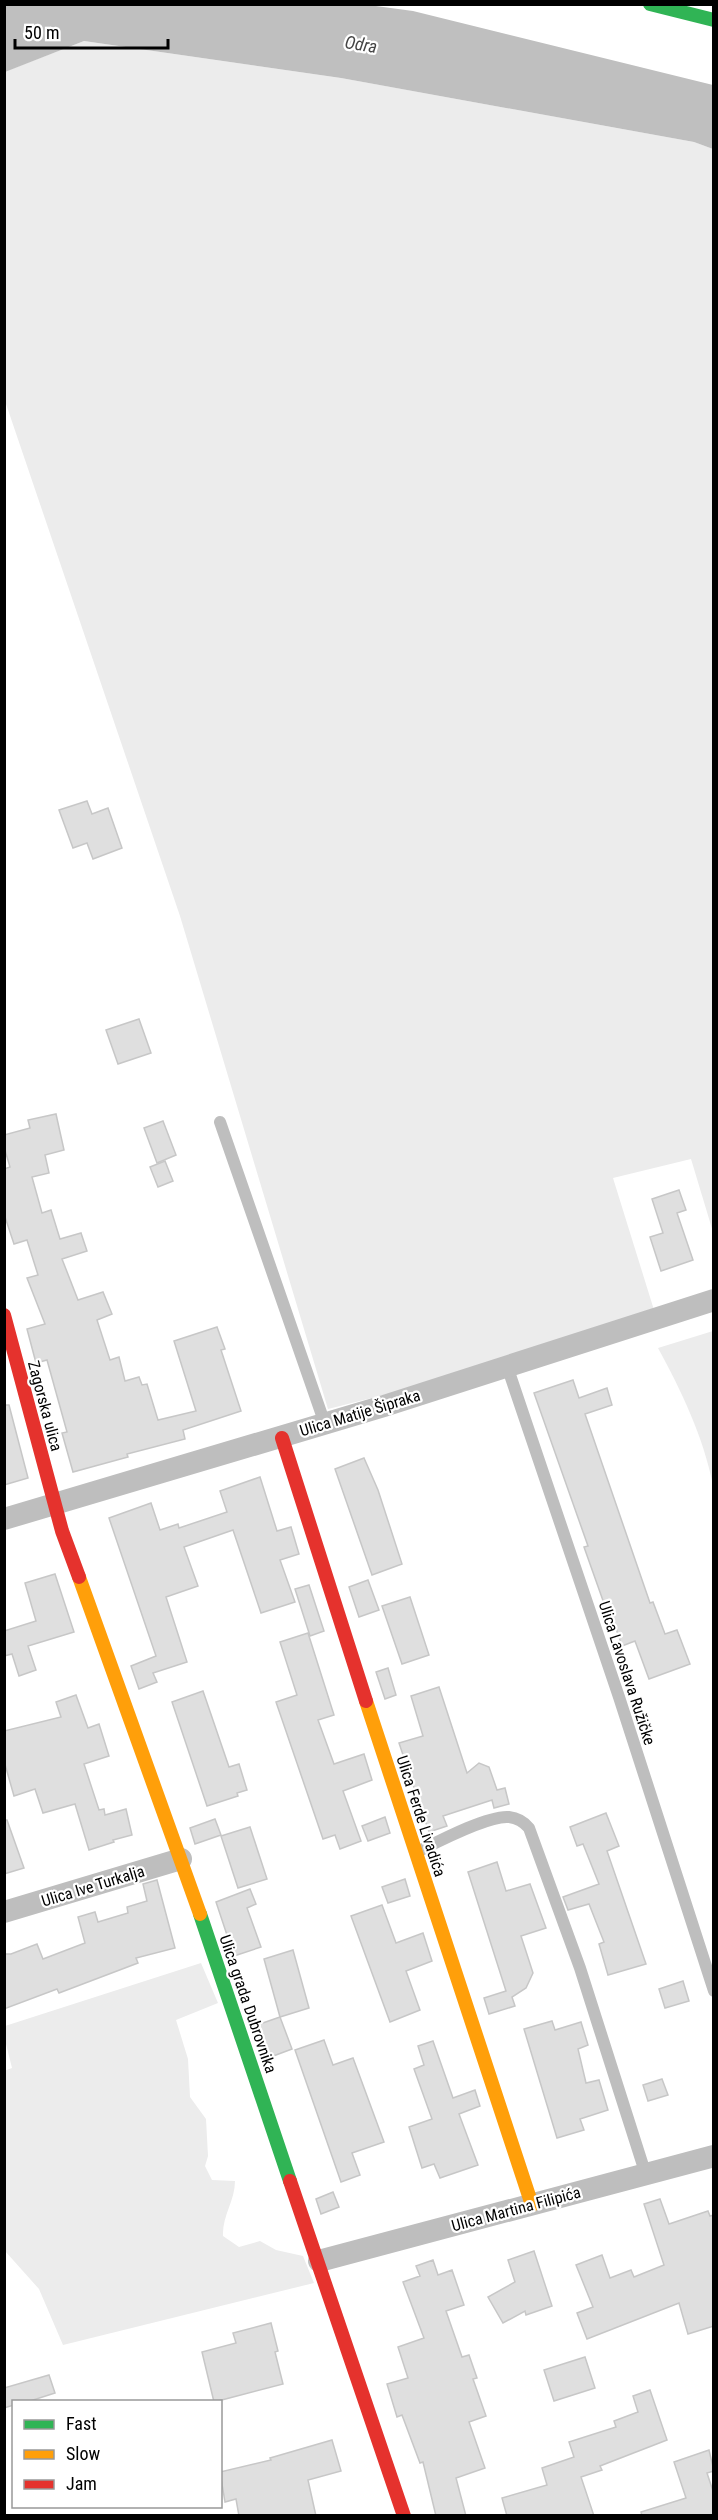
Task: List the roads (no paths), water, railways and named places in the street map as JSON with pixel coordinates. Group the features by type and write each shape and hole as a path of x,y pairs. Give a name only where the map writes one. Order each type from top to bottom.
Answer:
{"street":[{"path":"650,4 714,20"},
{"name":"Ulica Matije Šipraka","path":"4,1519 325,1424 714,1300"},
{"name":"Zagorska ulica","path":"4,1315 54,1506"},
{"name":"Ulica Ferde Livadića","path":"282,1437 532,2205"},
{"name":"Ulica grada Dubrovnika","path":"54,1506 181,1859 404,2516"},
{"name":"Ulica Ive Turkalja","path":"4,1912 181,1859"},
{"name":"Ulica Martina Filipića","path":"319,2261 714,2156"}],"lane":[{"path":"220,1122 325,1424"},
{"name":"Ulica Lavoslava Ružičke","path":"507,1366 615,1686 714,1991"},
{"path":"416,1853 450,1835 499,1818 513,1817 530,1828 587,1989 646,2175"}],"water":[{"name":"Odra","path":"5,4 361,4 413,11 713,85 713,149 694,142 341,78 84,41 5,72"}]}
